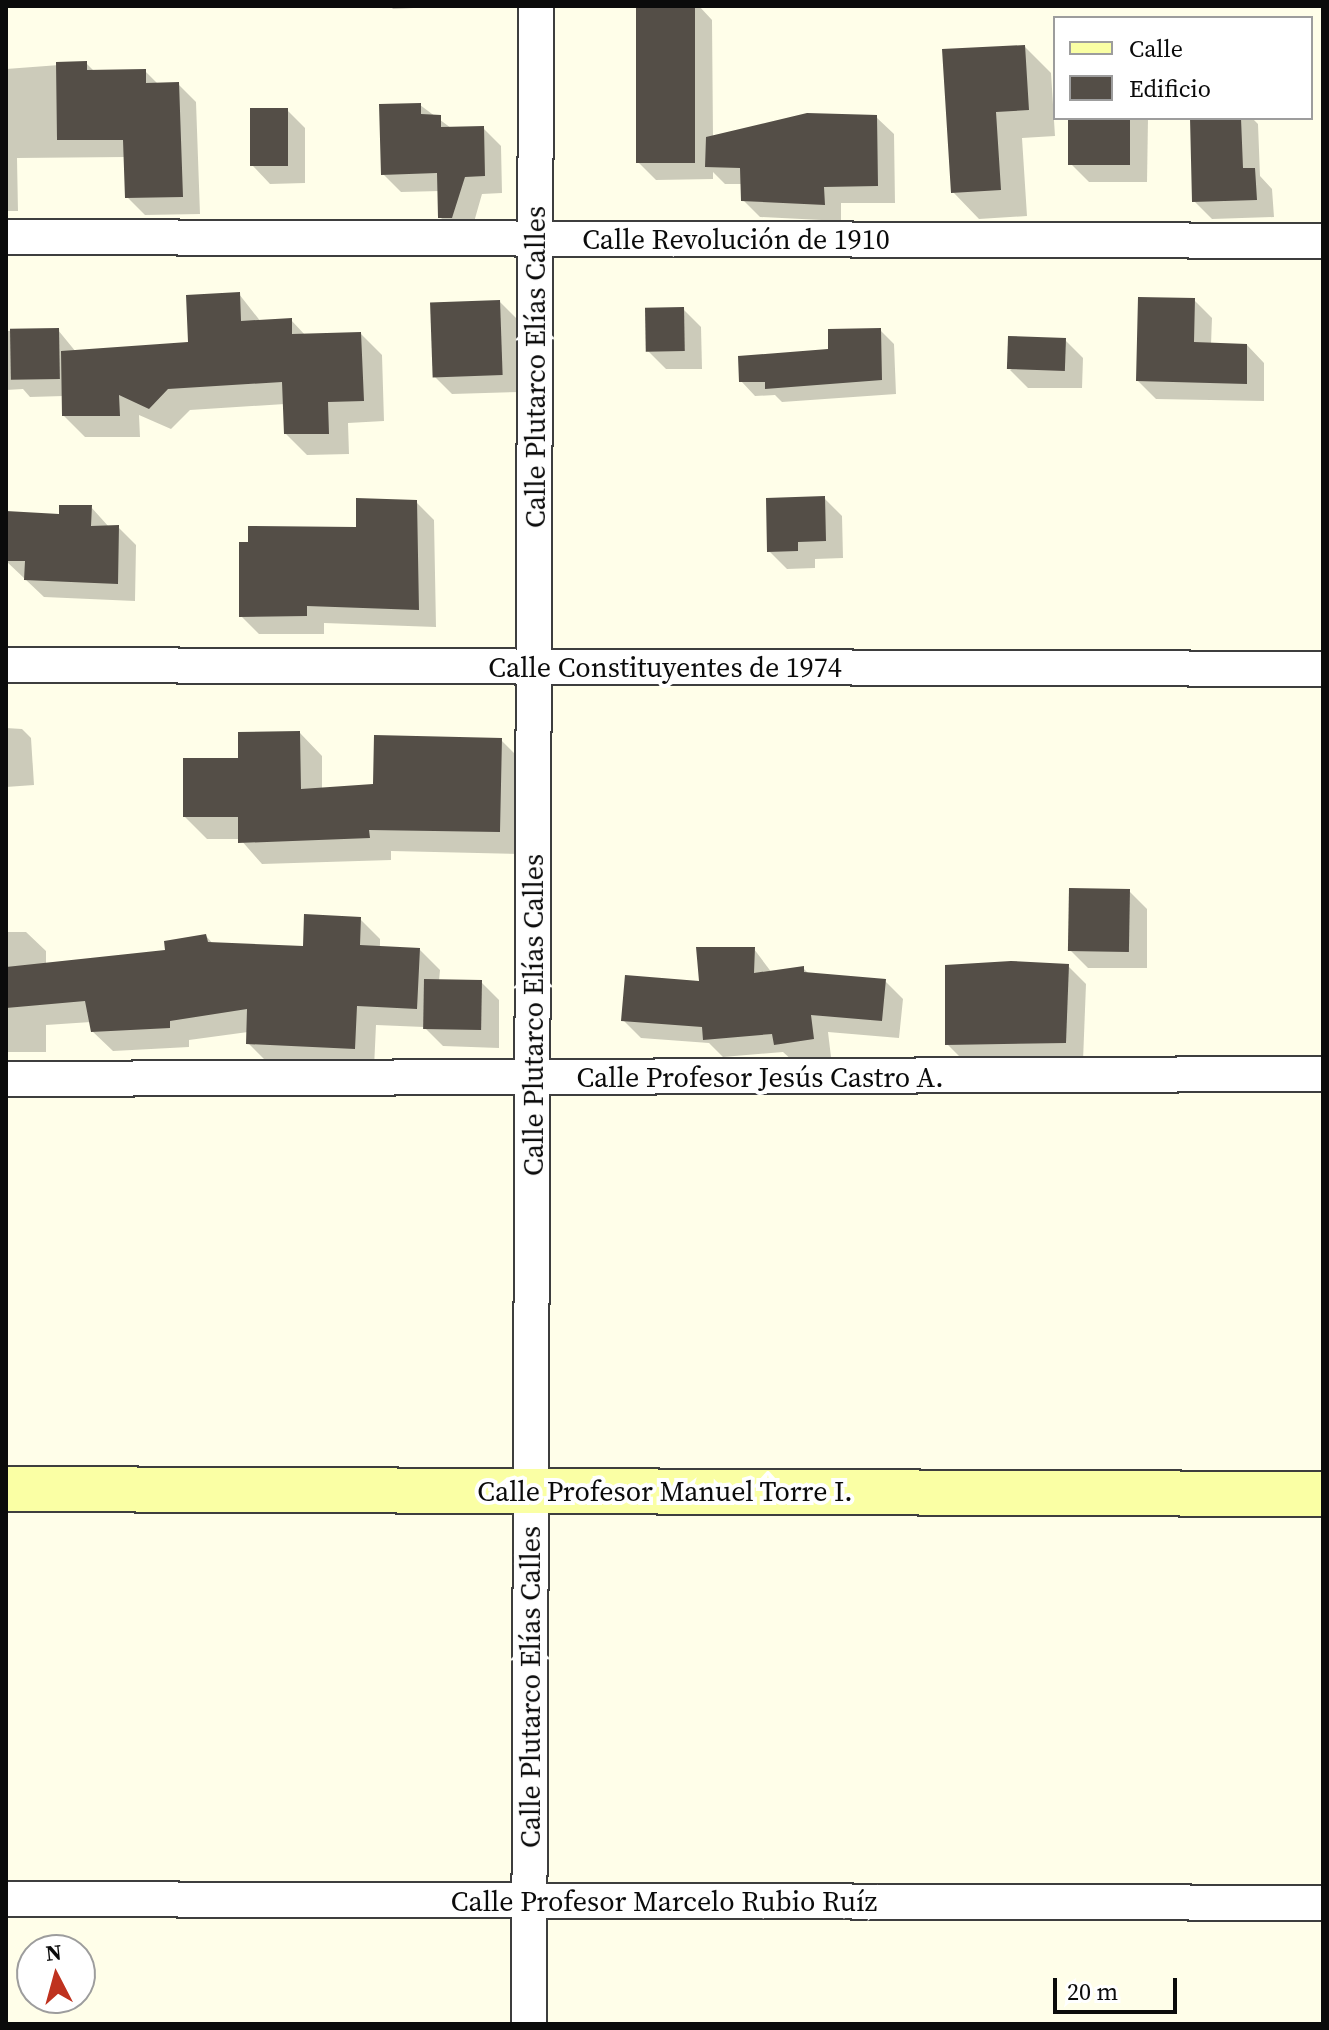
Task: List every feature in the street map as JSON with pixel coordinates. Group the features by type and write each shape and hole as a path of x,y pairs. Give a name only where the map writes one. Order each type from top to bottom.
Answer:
{"street":[{"name":"Calle Plutarco Elías Calles","path":"529,2024 536,6"},
{"name":"Calle Revolución de 1910","path":"6,237 1323,241"},
{"name":"Calle Constituyentes de 1974","path":"6,665 1323,669"},
{"name":"Calle Profesor Jesús Castro A.","path":"6,1079 1323,1074"},
{"name":"Calle Profesor Manuel Torre I.","path":"6,1489 1323,1494"},
{"name":"Calle Profesor Marcelo Rubio Ruíz","path":"6,1899 1323,1903"}],"building":[{"path":"636,6 695,6 695,163 636,163"},
{"path":"1025,45 1029,110 996,112 1001,190 951,193 942,49"},
{"path":"87,61 87,70 146,69 146,83 179,82 183,197 125,198 123,140 57,140 56,62"},
{"path":"421,103 421,114 441,115 441,127 484,126 485,176 465,177 452,218 438,218 437,173 381,175 379,104"},
{"path":"250,108 288,108 288,166 250,166"},
{"path":"807,113 877,115 878,186 824,187 825,205 741,201 740,168 705,167 706,137"},
{"path":"1068,120 1130,120 1130,165 1068,165"},
{"path":"1190,120 1241,120 1243,168 1255,168 1257,200 1192,202"},
{"path":"240,292 241,321 292,318 292,334 361,332 364,401 328,402 329,434 284,434 282,382 168,389 149,409 119,395 120,416 62,416 61,351 188,342 186,295"},
{"path":"1138,297 1195,298 1194,342 1247,344 1247,384 1136,381"},
{"path":"500,300 503,375 433,377 430,302"},
{"path":"684,307 685,351 646,352 645,308"},
{"path":"59,328 60,379 11,380 10,329"},
{"path":"881,328 882,380 765,389 765,382 739,382 738,356 828,349 828,329"},
{"path":"1008,336 1066,338 1065,371 1007,369"},
{"path":"825,496 826,541 798,542 798,551 767,552 766,498"},
{"path":"356,498 417,500 419,610 307,606 307,616 239,617 239,542 248,542 248,526 356,527"},
{"path":"59,505 92,505 91,526 119,525 118,584 24,580 25,561 6,561 6,511 59,514"},
{"path":"300,731 301,789 373,784 374,735 502,738 500,832 369,830 370,838 238,843 238,817 183,817 183,758 238,758 238,732"},
{"path":"1069,888 1130,889 1129,952 1068,951"},
{"path":"304,914 361,917 360,945 420,948 417,1009 357,1006 355,1049 246,1044 247,1009 170,1021 170,1028 91,1032 85,1001 6,1008 6,967 165,950 164,941 206,934 208,942 303,946"},
{"path":"696,947 755,947 754,973 804,966 804,972 886,979 882,1021 811,1015 814,1039 774,1045 772,1034 703,1040 702,1027 621,1021 625,975 699,981"},
{"path":"1011,961 1069,964 1066,1043 945,1045 945,965"},
{"path":"424,979 482,980 481,1030 423,1029"}]}
